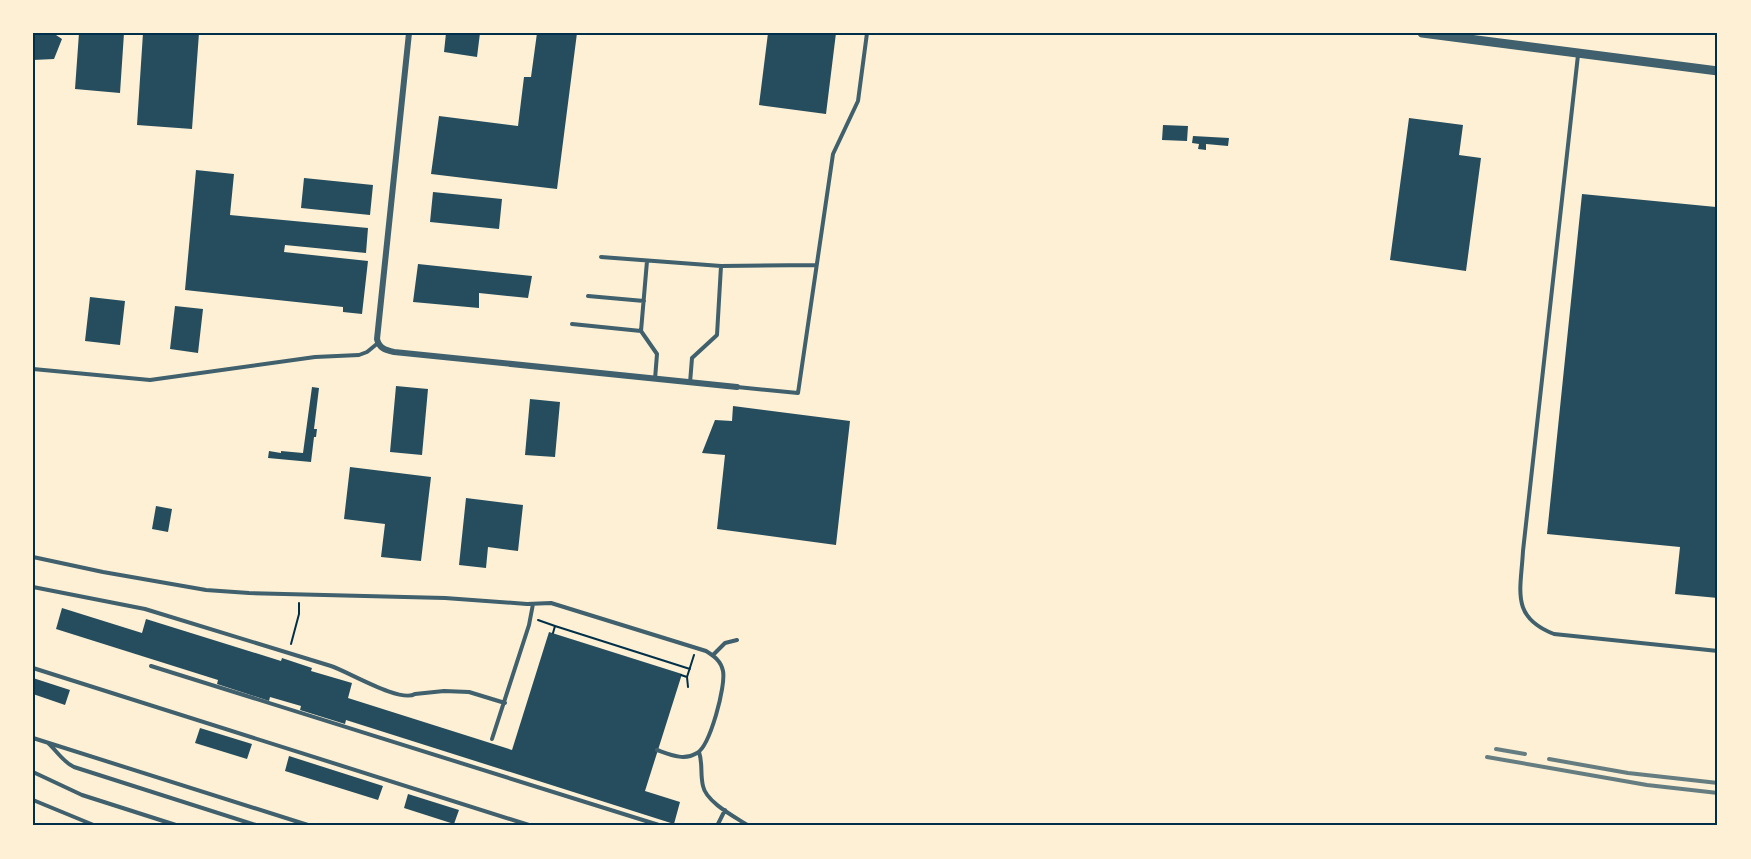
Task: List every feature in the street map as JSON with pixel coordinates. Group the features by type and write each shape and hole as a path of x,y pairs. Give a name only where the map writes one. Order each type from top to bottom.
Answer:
{"street":[{"path":"409,33 378,343 382,349 737,387"},
{"path":"1422,33 1718,71"}],"lane":[{"path":"737,387 798,393 833,154 858,101 867,33"},
{"path":"1578,53 1523,551 1520,605 1527,617 1539,628 1554,634 1718,651"},
{"path":"602,257 721,266 816,265"},
{"path":"647,261 641,331 657,354 655,379"},
{"path":"690,383 692,358 717,335 721,266"},
{"path":"588,296 644,301"},
{"path":"572,324 641,331"},
{"path":"33,369 150,380 315,357 359,355 368,352 378,343"},
{"path":"33,557 206,590 436,597 559,605 700,648 713,655 721,666 724,682 717,712 704,746 699,752 683,758 657,750"},
{"path":"33,587 145,609 331,666 353,674 382,690 402,696 412,697 416,694 444,691 470,692 505,703"},
{"path":"492,739 505,703 533,604"},
{"path":"713,655 725,643 737,640"},
{"path":"151,666 662,826"},
{"path":"33,668 532,826"},
{"path":"33,738 311,826"},
{"path":"47,742 64,762 74,767 259,826"},
{"path":"699,752 704,790 710,799 749,826"},
{"path":"33,772 82,795 178,826"},
{"path":"33,800 96,826"},
{"path":"717,826 725,810"}],"path":[{"path":"291,646 299,614"},
{"path":"531,617 690,669"},
{"path":"553,633 555,626"},
{"path":"629,657 630,650"},
{"path":"688,687 687,677 694,656"},
{"path":"681,675 687,677"}],"building":[{"path":"33,33 53,33 62,39 54,59 33,60"},
{"path":"79,33 124,33 120,93 75,89"},
{"path":"143,33 199,33 192,129 137,125"},
{"path":"446,33 480,33 477,57 444,52"},
{"path":"537,33 577,33 557,189 431,174 439,116 518,126 524,77 531,77"},
{"path":"768,33 836,33 826,114 759,105"},
{"path":"1409,118 1463,125 1459,155 1481,158 1466,271 1390,260"},
{"path":"1163,125 1188,126 1187,141 1162,140"},
{"path":"1193,136 1229,138 1228,146 1206,144 1206,150 1198,149 1199,144 1192,143"},
{"path":"196,170 234,174 230,215 368,228 366,253 285,245 284,252 368,261 362,314 343,312 343,307 185,290"},
{"path":"304,178 373,185 370,215 301,208"},
{"path":"433,192 502,199 499,229 430,222"},
{"path":"1582,194 1716,207 1716,201 1718,201 1718,598 1675,594 1680,547 1547,534"},
{"path":"418,264 532,276 528,298 479,293 479,308 413,302"},
{"path":"90,297 125,301 120,345 85,341"},
{"path":"175,306 203,309 198,353 170,349"},
{"path":"396,386 428,389 422,455 390,452"},
{"path":"312,387 319,388 314,429 317,429 311,462 268,458 269,451 303,453"},
{"path":"530,399 560,402 555,457 525,455"},
{"path":"733,406 850,421 836,545 717,529 725,455 702,453 715,420 732,421"},
{"path":"350,467 431,477 421,561 381,557 385,524 344,519"},
{"path":"466,498 523,505 518,551 488,547 486,568 459,565"},
{"path":"156,506 172,509 168,532 152,529"},
{"path":"62,608 142,633 146,619 281,661 282,658 312,668 311,671 352,683 348,698 512,750 549,632 682,674 645,791 680,802 674,824 346,720 345,724 300,710 301,706 270,697 269,701 217,684 218,680 56,629"},
{"path":"33,678 70,690 65,705 33,694"},
{"path":"200,728 252,744 247,759 195,743"},
{"path":"289,756 383,786 378,800 285,771"},
{"path":"408,794 459,810 454,824 404,808"}],"railway":[{"path":"1496,749 1525,754"},
{"path":"1487,757 1647,785 1718,793"},
{"path":"1549,759 1628,773 1718,783"}]}
